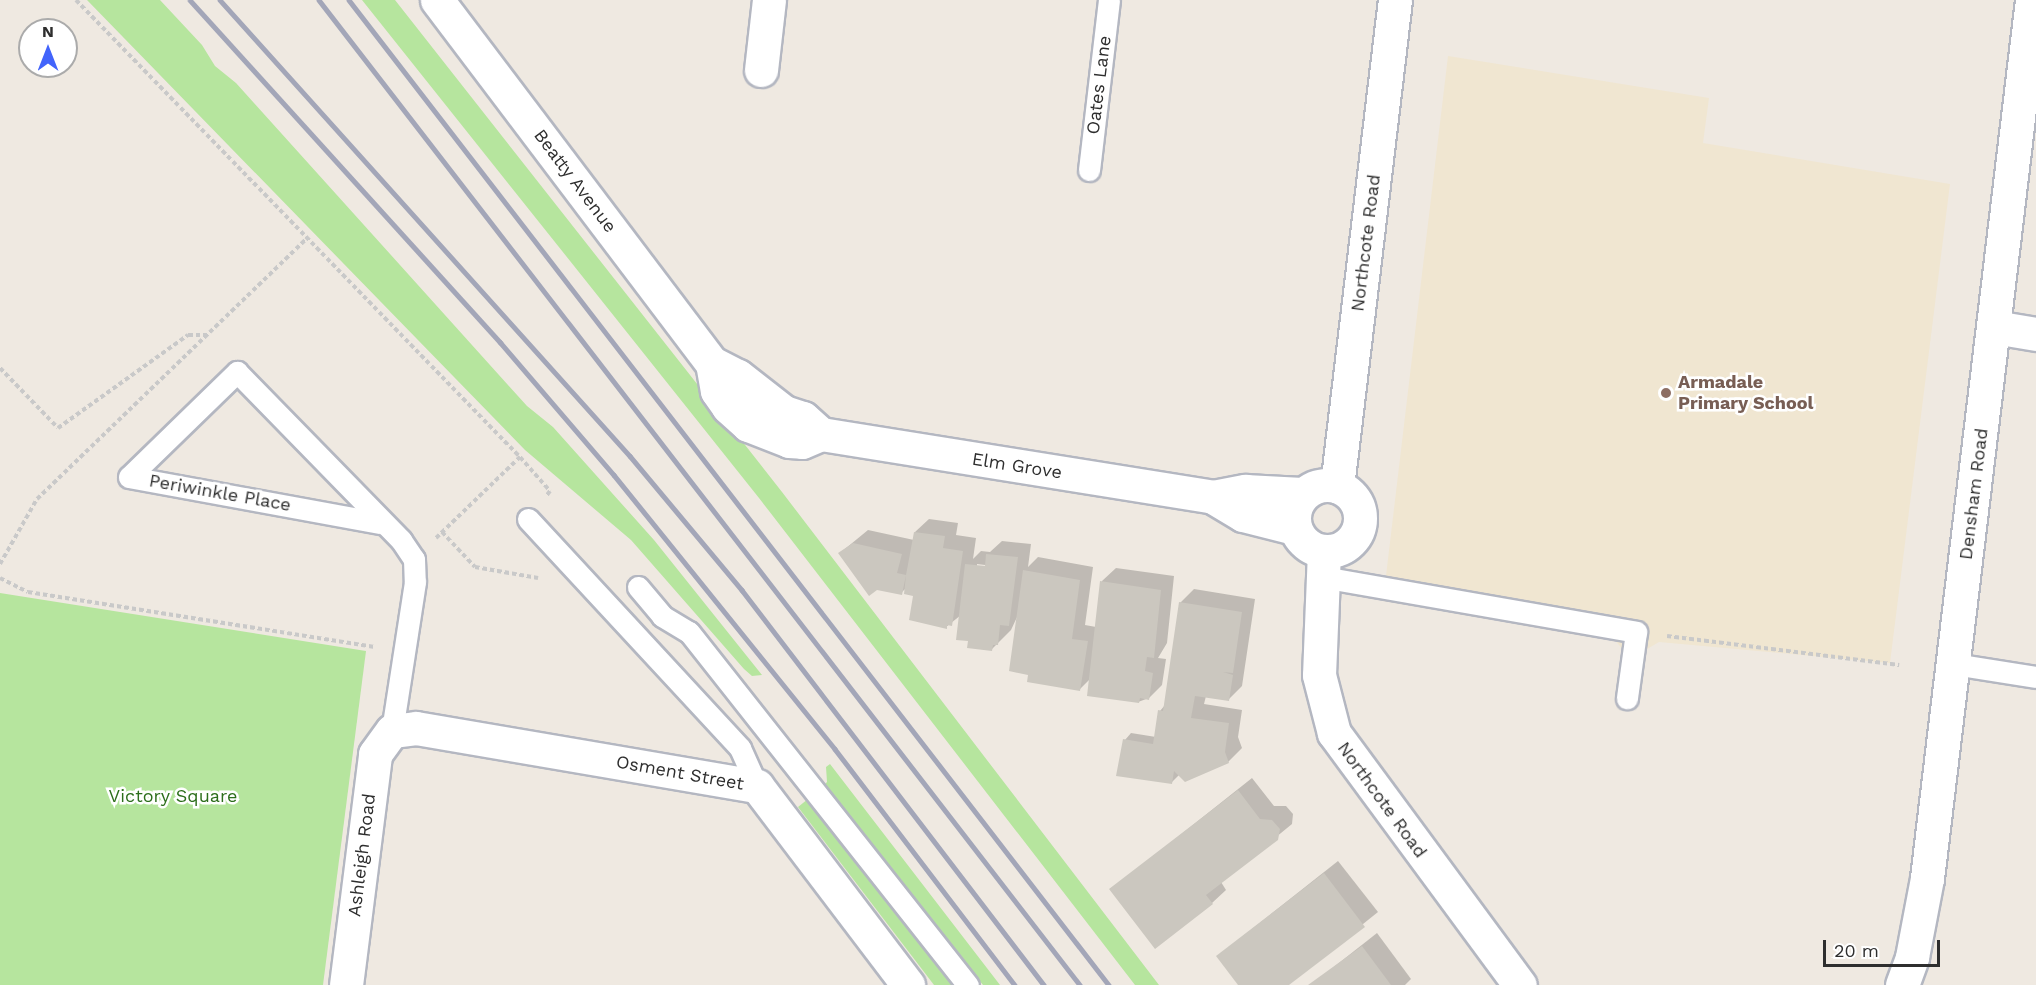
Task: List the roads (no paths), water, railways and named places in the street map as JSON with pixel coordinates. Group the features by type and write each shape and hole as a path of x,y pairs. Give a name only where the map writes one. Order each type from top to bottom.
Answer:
{"street":[{"name":"Beatty Avenue","path":"437,0 712,363 717,391 728,407 757,413"},
{"path":"761,70 769,0"},
{"name":"Northcote Road","path":"1337,486 1395,0"},
{"name":"Densham Road","path":"1902,985 1921,921 2033,4"},
{"path":"1994,327 2036,334"},
{"name":"Elm Grove","path":"757,413 803,418 821,434 1213,497 1245,491 1302,495"},
{"path":"1324,484 1337,486 1356,500 1360,524 1347,544 1323,564 1301,540 1294,528 1295,504 1302,495 1324,484"},
{"name":"Elm Grove","path":"1213,497 1243,515 1294,528"},
{"name":"Northcote Road","path":"1323,564 1319,675 1334,733 1520,985"},
{"name":"Osment Street","path":"392,731 416,728 757,786 908,985"},
{"name":"Ashleigh Road","path":"346,985 373,762 379,746 392,731"}],"lane":[{"name":"Oates Lane","path":"1089,170 1109,0"},
{"name":"Periwinkle Place","path":"380,523 129,477 237,372 380,523 400,540 414,559 415,582 392,731"},
{"path":"528,519 740,748 757,786"},
{"path":"1323,564 1636,632 1627,698"},
{"path":"638,586 662,616 689,632 968,985"},
{"path":"638,639 662,616"},
{"path":"1954,664 2036,677"}],"railway":[{"path":"190,0 500,342 614,475 835,749 1015,985"},
{"path":"220,0 630,456 742,590 1044,985"},
{"path":"319,0 1080,985"},
{"path":"349,0 1109,985"}],"place":[{"name":"Armadale Primary School","path":"1666,393"}],"park label":[{"name":"Victory Square","path":"173,796"}]}
